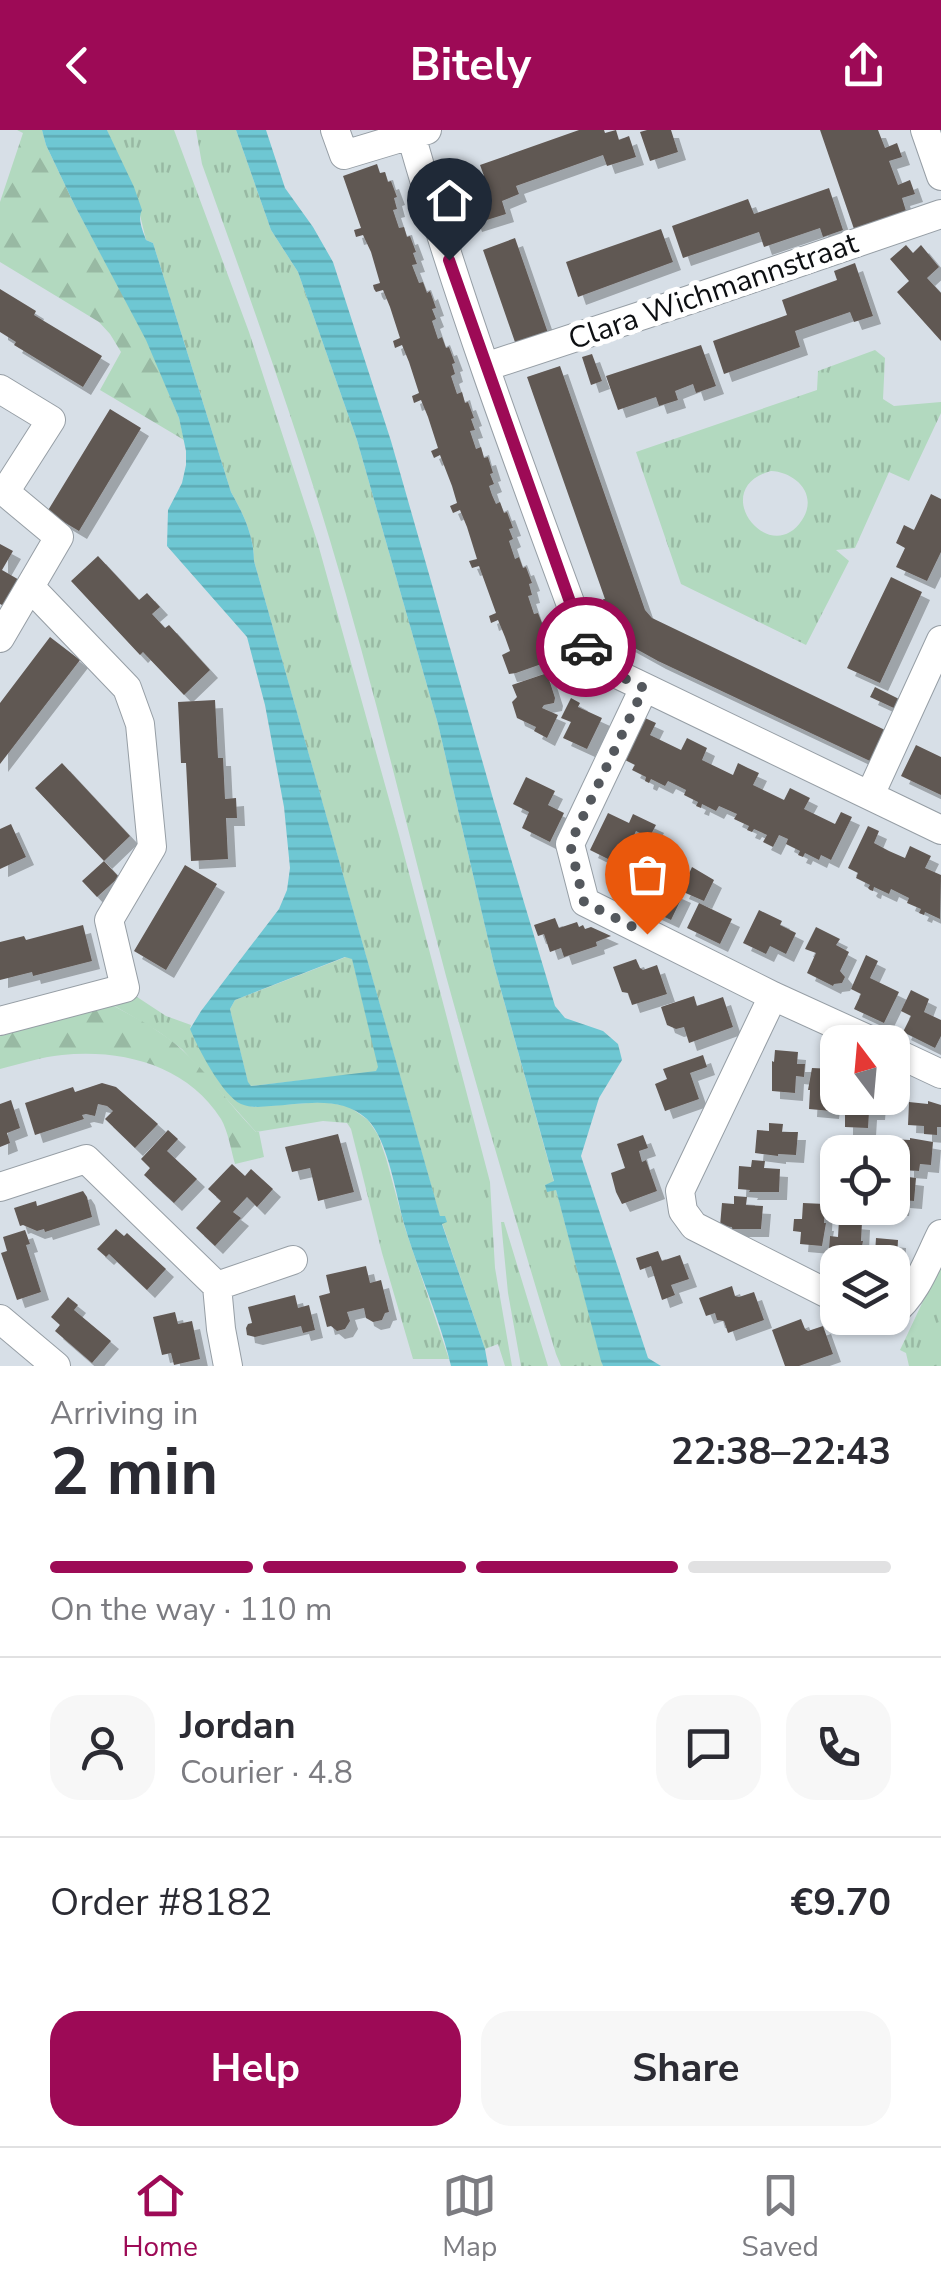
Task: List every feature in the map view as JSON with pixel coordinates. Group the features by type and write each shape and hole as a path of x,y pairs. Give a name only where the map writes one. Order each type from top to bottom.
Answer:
{"street":[{"path":"335,130 344,156 419,132 436,225 592,662 941,830"},
{"path":"925,130 941,176"},
{"name":"Clara Wichmannstraat","path":"485,367 941,214"},
{"path":"0,388 51,420 5,492 59,537 0,638"},
{"path":"0,1021 125,988 109,920 152,846 140,724 127,688 30,588"},
{"path":"870,796 941,640"},
{"path":"644,688 570,844 584,902 837,1025"},
{"path":"773,996 680,1191 683,1211 694,1226 820,1290"},
{"path":"910,1059 941,1074"},
{"path":"0,1187 86,1159 217,1286 228,1366"},
{"path":"910,1293 941,1234"},
{"path":"217,1286 293,1260"},
{"path":"0,1319 56,1366"}],"green space":[{"path":"17,130 42,130 75,206 147,340 184,440 100,390 121,352 99,322 0,262 0,202 23,133"},
{"path":"107,130 174,130 249,332 318,544 490,1182 495,1268 512,1366 505,1366 498,1344 485,1349 442,1223 445,1216 440,1217 254,561 250,534 231,492 153,243 146,240"},
{"path":"196,130 236,130 271,230 298,272 357,440 438,724 494,965 554,1182 545,1185 556,1190 603,1366 561,1366 556,1354 446,976 345,591 284,396 202,164"},
{"path":"875,350 885,358 883,399 894,406 941,402 941,413 909,481 889,472 855,548 836,550 849,561 806,645 681,584 636,452 817,390 818,371","holes":["771,471 780,472 802,486 808,502 802,520 789,533 775,536 750,521 744,493 752,480"]},
{"path":"352,958 379,1067 376,1072 251,1086 230,1009 235,1000"},
{"path":"134,995 166,1016 191,1025 190,1029 252,1107 323,1102 348,1106 368,1120 386,1158 449,1359 413,1359 347,1123 323,1121 256,1132 182,1049 113,1005 135,999"},
{"path":"112,1005 156,1030 190,1057 259,1132 264,1157 235,1164 221,1119 207,1101 172,1073 151,1064 85,1054 46,1057 0,1069 0,1036"},
{"path":"504,1222 548,1366 521,1366"},
{"path":"941,1263 941,1366 909,1366 906,1353 900,1350"}],"water":[{"path":"42,130 107,130 134,187 142,210 142,229 146,240 153,243 231,492 250,534 254,561 440,1216 445,1216 447,1222 442,1224 488,1366 451,1366 405,1227 386,1155 367,1119 357,1111 334,1104 241,1104 219,1081 190,1029 279,909 290,868 284,807 265,705 247,637 167,546 168,510 186,465 179,418 146,340 46,145","holes":["345,957 352,959 376,1071 251,1086 230,1009 235,1000"]},
{"path":"236,130 266,130 285,188 333,262 391,441 555,1006 565,1018 603,1031 618,1044 622,1060 599,1098 581,1156 648,1358 661,1366 603,1366 601,1361 556,1190 547,1192 545,1185 554,1181 494,965 438,724 357,440 298,272 271,230"}],"building":[{"path":"579,130 616,130 619,140 629,136 636,157 607,166 603,155 516,186 519,194 502,201 506,214 474,224 464,194 477,189 474,180 484,176 480,165"},
{"path":"671,130 678,152 650,161 640,132"},
{"path":"820,130 878,130 885,148 897,143 902,157 889,161 898,185 910,180 915,194 902,198 906,211 854,229"},
{"path":"377,164 380,173 385,172 388,182 391,181 397,197 397,209 393,210 399,228 404,227 416,252 413,253 417,264 412,265 419,283 423,282 427,293 430,291 436,308 432,309 436,319 432,321 438,339 442,337 455,363 455,374 451,376 457,394 462,392 474,418 471,419 475,430 470,431 476,449 481,447 484,458 488,457 493,473 490,474 494,484 489,486 492,495 507,512 513,528 509,529 513,539 509,541 515,559 519,557 532,583 532,595 528,596 534,614 538,613 545,622 551,638 551,650 547,651 550,661 516,673 509,674 502,655 510,651 498,620 491,623 489,616 496,613 479,566 472,568 469,561 477,559 467,527 460,510 453,513 450,506 457,503 452,486 440,455 434,458 431,451 438,448 428,417 421,400 414,403 412,396 419,393 409,362 402,345 395,348 393,341 400,338 390,307 383,290 374,289 373,285 380,283 371,252 363,235 356,237 354,230 361,228 343,176"},
{"path":"829,188 843,230 823,237 820,228 764,247 759,232 683,258 672,226 748,199 754,214"},
{"path":"661,229 673,262 578,297 566,262"},
{"path":"515,238 548,333 516,345 483,250"},
{"path":"906,245 913,253 921,245 939,267 927,278 941,293 941,341 897,292 909,281 890,259"},
{"path":"855,263 873,316 854,322 850,312 795,331 800,347 724,374 713,341 787,315 782,300 837,280 834,271"},
{"path":"0,289 36,311 34,315 102,356 83,387 14,345 16,342 0,332"},
{"path":"701,345 716,386 696,393 693,384 675,391 678,400 659,406 656,397 618,410 606,376"},
{"path":"592,354 602,381 591,385 582,357"},
{"path":"560,366 645,610 652,618 885,730 870,761 620,640 527,377"},
{"path":"110,409 141,428 79,531 47,512"},
{"path":"931,494 941,499 941,552 927,581 896,567 905,548 896,543 904,525 914,530"},
{"path":"0,544 13,551 2,570 21,581 6,607 0,604"},
{"path":"98,556 139,600 147,593 160,607 152,614 165,628 169,625 210,670 184,695 143,652 140,655 71,581"},
{"path":"891,577 922,592 880,683 847,668"},
{"path":"50,637 80,660 0,764 0,703"},
{"path":"547,673 555,698 554,703 542,708 558,715 547,738 534,731 536,727 517,718 512,702 517,697 512,685"},
{"path":"875,687 901,700 896,709 870,697"},
{"path":"571,698 580,703 578,707 602,718 587,749 563,738 571,722 561,718"},
{"path":"215,700 225,799 236,798 237,818 226,818 228,859 191,861 186,763 181,763 178,702"},
{"path":"645,718 656,723 650,735 681,750 687,738 707,748 702,760 733,775 738,763 759,773 753,785 784,800 790,788 810,798 804,809 835,824 841,812 852,817 831,860 821,855 819,860 805,853 803,857 798,855 800,851 779,835 773,847 763,842 767,835 747,830 749,826 734,819 737,814 719,806 716,811 702,804 701,808 696,806 698,802 684,795 686,790 668,781 665,786 651,779 649,783 645,781 646,777 632,770 635,765 625,760"},
{"path":"916,745 941,757 941,795 901,776"},
{"path":"62,763 130,836 104,861 35,788"},
{"path":"526,777 555,791 548,805 564,813 550,842 522,828 529,812 513,804"},
{"path":"608,813 629,823 633,814 656,825 649,838 636,831 620,865 590,850"},
{"path":"11,824 26,857 0,869 0,829"},
{"path":"868,826 879,831 874,843 889,851 905,858 910,846 931,856 925,868 941,875 940,919 919,913 921,909 907,903 909,898 891,889 889,894 874,887 870,890 870,885 856,878 858,873 848,868"},
{"path":"104,861 119,877 97,897 82,881"},
{"path":"185,865 217,884 166,970 134,951"},
{"path":"692,867 714,880 704,901 681,891"},
{"path":"650,880 683,895 671,920 639,905"},
{"path":"699,903 732,919 720,944 687,928"},
{"path":"759,910 796,933 786,954 770,946 766,954 743,943"},
{"path":"555,918 559,928 577,922 579,927 591,927 611,936 596,942 597,946 564,957 561,948 550,952 544,934 538,936 534,925"},
{"path":"83,925 92,961 0,980 0,942 24,936 26,940"},
{"path":"816,927 840,939 836,945 849,952 840,971 845,977 842,983 833,986 807,973 816,953 805,949"},
{"path":"866,955 878,961 870,978 899,992 884,1023 854,1009 861,994 851,989"},
{"path":"636,959 643,970 657,965 667,994 632,1005 628,993 622,992 613,967"},
{"path":"911,990 929,999 924,1012 941,1020 941,1036 935,1048 910,1036 910,1025 906,1025 911,1016 901,1011"},
{"path":"694,996 697,1006 723,997 733,1027 689,1043 684,1027 667,1025 661,1007"},
{"path":"775,1050 798,1052 797,1064 805,1064 804,1077 796,1076 795,1093 772,1091"},
{"path":"703,1055 707,1067 690,1073 699,1099 665,1111 655,1084 667,1079 663,1069"},
{"path":"812,1068 820,1068 820,1110 809,1109"},
{"path":"102,1083 116,1087 158,1124 135,1148 105,1119 113,1111 98,1104 95,1116 82,1115 84,1119 35,1135 25,1103 73,1087 75,1092"},
{"path":"11,1100 20,1128 7,1133 10,1143 0,1147 0,1104"},
{"path":"910,1102 941,1105 937,1135 924,1134 924,1126 908,1125"},
{"path":"845,1115 869,1115 868,1128 845,1127"},
{"path":"769,1123 783,1124 782,1132 798,1132 796,1155 755,1153 757,1130 769,1131"},
{"path":"168,1130 178,1139 167,1151 197,1179 174,1203 144,1175 150,1168 141,1159"},
{"path":"338,1134 354,1192 318,1201 310,1168 292,1172 285,1147"},
{"path":"643,1135 648,1148 639,1151 657,1191 622,1204 611,1173 625,1168 617,1144"},
{"path":"910,1140 933,1142 931,1165 920,1164 919,1171 910,1170"},
{"path":"752,1160 765,1161 764,1168 780,1169 779,1192 738,1189 739,1166 751,1167"},
{"path":"232,1164 245,1176 251,1169 273,1189 257,1207 247,1197 233,1212 241,1218 215,1246 196,1228 221,1201 208,1189"},
{"path":"910,1177 916,1178 914,1201 910,1201"},
{"path":"83,1191 92,1217 45,1232 20,1226 14,1208 36,1201 37,1206"},
{"path":"734,1196 747,1197 746,1205 763,1206 761,1229 720,1226 722,1203 734,1204"},
{"path":"803,1203 820,1204 820,1225 826,1225 822,1245 800,1244 801,1232 793,1231 794,1219 802,1219"},
{"path":"839,1225 862,1225 862,1245 829,1245 830,1236 838,1237"},
{"path":"116,1229 124,1236 127,1233 166,1269 147,1290 109,1254 106,1257 97,1249"},
{"path":"25,1230 41,1292 17,1300 1,1253 7,1251 3,1237"},
{"path":"876,1238 898,1240 898,1245 876,1245"},
{"path":"658,1251 662,1261 680,1255 689,1279 671,1285 675,1295 662,1300 651,1266 640,1270 636,1258"},
{"path":"366,1266 370,1283 381,1280 389,1312 382,1320 373,1322 366,1318 364,1308 347,1312 350,1321 345,1329 327,1327 319,1296 330,1293 326,1275"},
{"path":"732,1286 735,1296 754,1292 764,1320 728,1333 724,1321 717,1320 715,1313 706,1316 699,1298"},
{"path":"295,1295 298,1308 309,1305 315,1330 303,1333 301,1326 255,1337 247,1335 246,1328 252,1323 248,1307"},
{"path":"68,1297 78,1305 74,1310 111,1341 92,1363 55,1331 60,1325 51,1317"},
{"path":"175,1312 178,1324 192,1321 200,1359 174,1365 171,1353 162,1355 153,1317"},
{"path":"801,1319 808,1331 820,1327 820,1335 826,1335 833,1354 799,1366 785,1366 772,1330"}],"way so far":[{"path":"586,647 592,662 644,688 570,844 584,902 647,934"}],"route":[{"path":"449,260 586,647"}]}
